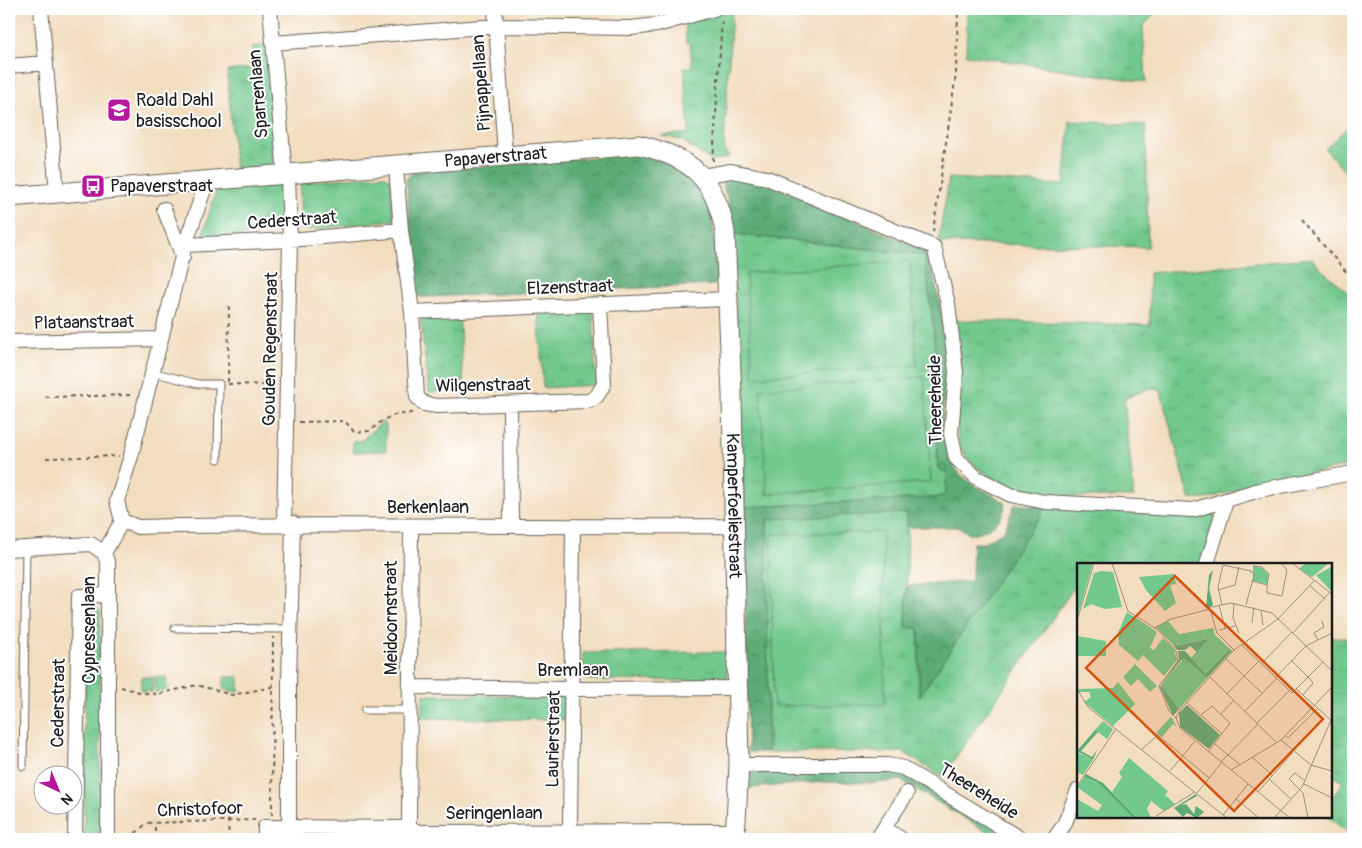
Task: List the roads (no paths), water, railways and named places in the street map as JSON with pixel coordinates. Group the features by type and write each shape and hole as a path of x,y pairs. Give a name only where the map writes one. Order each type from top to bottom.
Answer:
{"street":[{"path":"41,9 57,193"},
{"name":"Sparrenlaan","path":"270,9 287,175"},
{"name":"Pijnappellaan","path":"495,9 505,154"},
{"path":"273,43 496,26 630,28 718,14"},
{"path":"9,66 46,63"},
{"name":"Papaverstraat","path":"9,197 396,167 505,154 639,145 663,150 687,162 702,176"},
{"name":"Wilgenstraat","path":"396,167 401,230 412,312 417,397 424,404 437,406 589,401 598,396 604,384 600,304"},
{"name":"Theereheide","path":"702,176 731,171 768,178 934,247 948,304 956,372 951,434 956,458 977,478 1011,495 1045,502 1193,510 1259,490 1353,473"},
{"name":"Gouden Regenstraat","path":"287,175 290,240 287,385 290,629 289,827"},
{"name":"Kamperfoeliestraat","path":"702,176 721,210 725,232 735,526 736,688 739,765 736,835"},
{"path":"122,521 117,501 131,456 184,251 207,181"},
{"path":"164,209 184,251"},
{"name":"Cederstraat","path":"184,251 401,230"},
{"name":"Elzenstraat","path":"412,312 728,300"},
{"name":"Plataanstraat","path":"9,342 160,339"},
{"path":"510,404 511,525"},
{"path":"1207,563 1226,501"},
{"name":"Berkenlaan","path":"122,521 138,527 288,523 410,527 511,525 573,528 735,526"},
{"name":"Cypressenlaan","path":"113,838 107,688 108,564 104,552 122,521"},
{"name":"Meidoornstraat","path":"410,527 409,710 416,833"},
{"name":"Laurierstraat","path":"570,830 573,528"},
{"path":"9,549 91,544 104,552"},
{"name":"Cederstraat","path":"75,839 79,596 107,595"},
{"name":"Bremlaan","path":"409,687 572,689 736,688"},
{"name":"Theereheide","path":"739,765 887,765 903,768 1021,839"},
{"path":"1054,839 1064,825 1077,792"},
{"path":"901,839 880,834 907,793"},
{"name":"Seringenlaan","path":"270,829 289,827 416,833 549,836 570,830 694,836 736,835"}],"lane":[{"path":"152,371 198,384 218,384 218,459"},
{"path":"23,766 26,547"},
{"path":"175,628 290,629"},
{"path":"365,710 409,710"}],"place":[{"name":"Roald Dahl basisschool","path":"119,110"},
{"name":"Papaverstraat","path":"93,186"}]}
